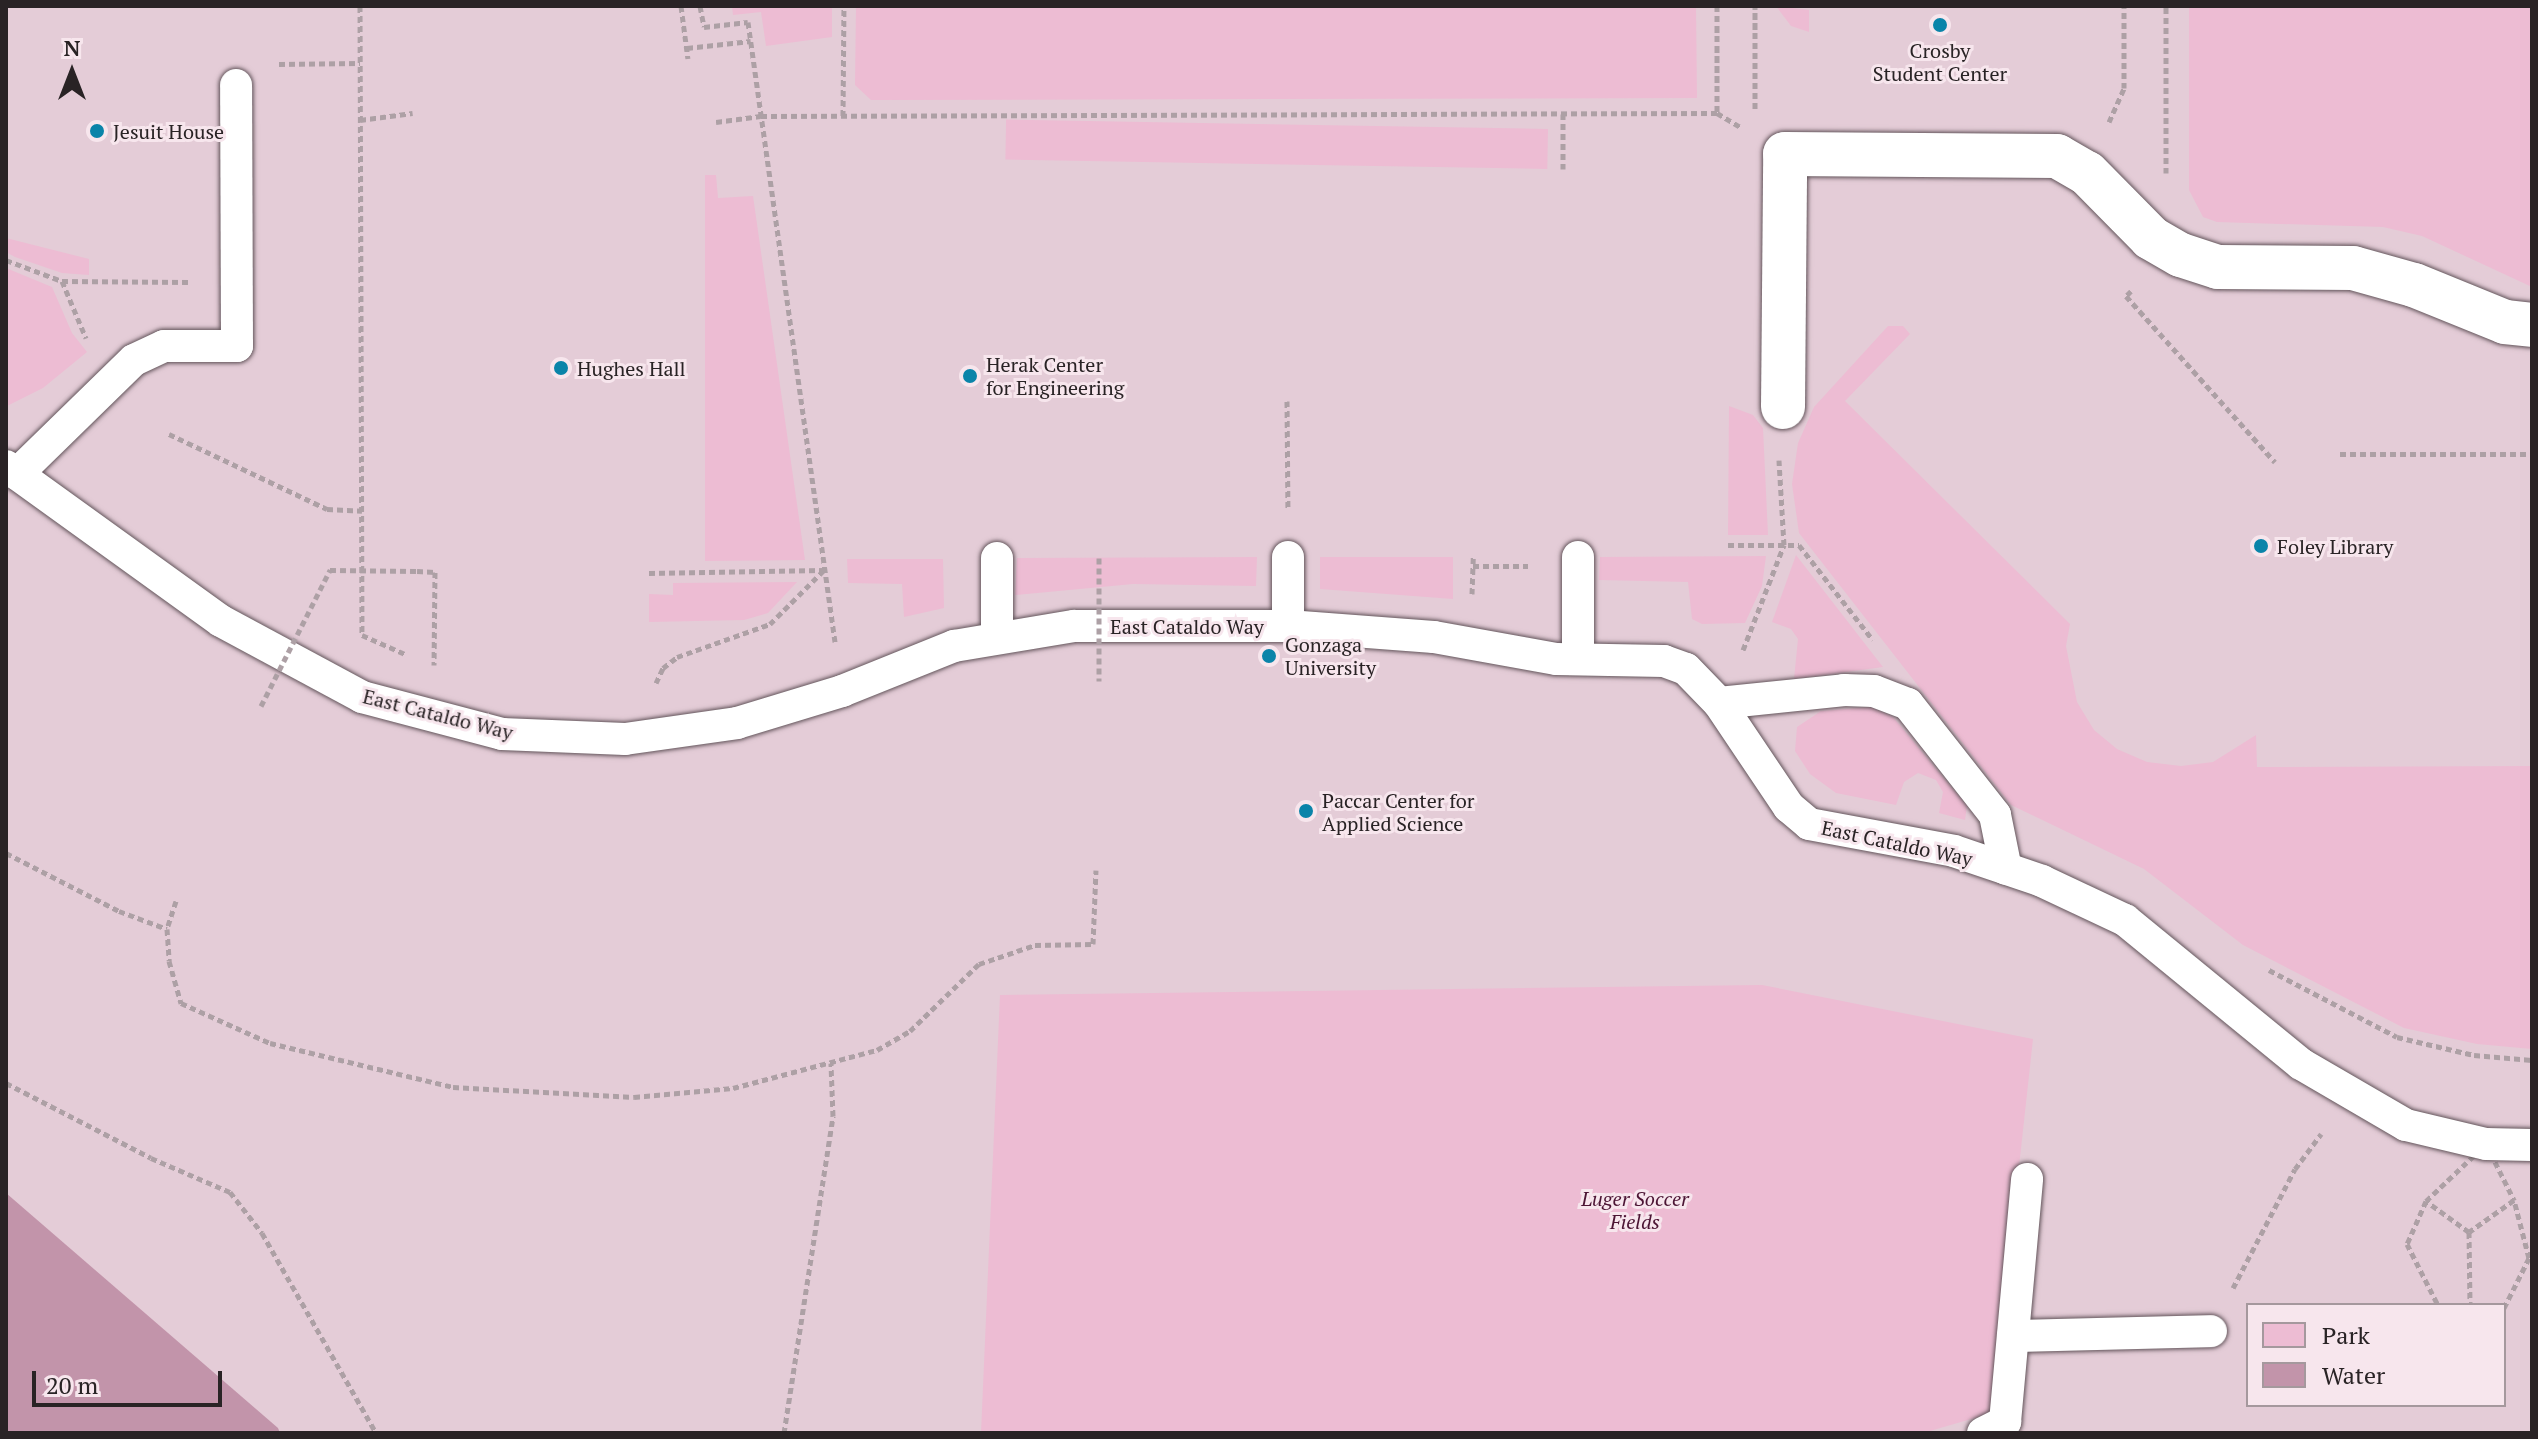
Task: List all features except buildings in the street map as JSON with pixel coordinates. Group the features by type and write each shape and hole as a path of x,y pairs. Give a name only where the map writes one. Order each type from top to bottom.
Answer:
{"street":[{"path":"1783,407 1770,145 2057,156 2087,173 2166,247 2218,267 2353,268 2414,285 2505,322 2532,325"}],"lane":[{"path":"11,470 134,360 164,346 237,346 236,85"},
{"name":"East Cataldo Way","path":"11,470 221,621 362,697 502,734 625,739 737,723 842,691 954,646 1074,626 1288,626 1434,637 1578,659 1664,661 1686,669 1719,703 1789,807 1809,824 1954,851 2006,869 2125,920 2301,1064 2406,1125 2486,1144 2532,1145"},
{"path":"1288,557 1288,626"},
{"path":"1578,557 1578,659"},
{"path":"997,558 997,638"},
{"path":"1719,703 1844,690 1874,691 1908,704 1995,815 2006,869"},
{"path":"1983,1433 2005,1422 2027,1179"},
{"path":"2013,1336 2211,1331"}],"path":[{"path":"261,706 330,570 417,571 435,572 434,667 362,635 362,511 360,6"},
{"path":"681,6 688,59"},
{"path":"700,6 704,27 748,22 842,691"},
{"path":"843,116 844,6"},
{"path":"1717,6 1717,113"},
{"path":"1755,6 1770,145"},
{"path":"2087,173 2124,88 2124,6"},
{"path":"2166,6 2166,247 2126,296 2275,462"},
{"path":"687,48 751,41"},
{"path":"236,85 236,64 360,63"},
{"path":"360,120 413,113"},
{"path":"716,122 761,116 1717,113 1770,145"},
{"path":"1563,114 1563,169"},
{"path":"6,260 62,281 143,282"},
{"path":"62,281 78,328 117,377"},
{"path":"1287,401 1288,557"},
{"path":"1719,703 1784,545 1777,484 1783,407"},
{"path":"169,434 327,509 362,511"},
{"path":"2340,454 2532,454"},
{"path":"1728,545 1799,545 1890,661 1908,704"},
{"path":"1099,558 1099,681"},
{"path":"649,573 825,570"},
{"path":"656,734 656,684 663,668 677,657 770,624 825,570"},
{"path":"6,853 119,911 167,929"},
{"path":"176,901 167,929 169,961 181,1003 270,1043 371,1070 453,1087 634,1097 733,1088 877,1050 910,1031 979,964 1035,945 1093,944 1096,870"},
{"path":"2261,966 2397,1037 2474,1055 2532,1060"},
{"path":"784,1433 833,1116 831,1063"},
{"path":"6,1083 151,1158 230,1192 262,1233 376,1433"},
{"path":"2211,1331 2295,1169 2351,1093"},
{"path":"2506,1304 2529,1258 2514,1200"},
{"path":"2426,1201 2407,1244 2437,1303"},
{"path":"2469,1232 2470,1303"}],"shaded area":[{"name":"Gonzaga University","path":"6,6 2532,6 2532,1433 6,1433"}],"green space":[{"path":"732,6 832,6 832,37 766,46 761,12 733,15"},
{"path":"856,6 1696,6 1697,98 871,100 855,85"},
{"path":"1776,6 1809,10 1809,32 1791,26"},
{"path":"2189,6 2532,6 2532,287 2422,236 2383,227 2217,222 2203,217 2189,190"},
{"path":"1006,120 1548,129 1547,169 1005,160"},
{"path":"705,175 716,175 718,198 753,196 805,560 705,561"},
{"path":"6,238 89,259 89,275 62,273 15,257 6,252"},
{"path":"6,268 52,287 72,333 87,352 43,388 7,406"},
{"path":"1888,326 1903,326 1910,334 1845,401 2070,624 2066,646 2077,702 2094,730 2117,749 2147,762 2181,766 2213,762 2256,735 2257,767 2532,766 2532,1049 2477,1044 2404,1028 2243,945 2144,869 2011,805 1799,533 1792,484 1798,443 1814,407"},
{"path":"1729,406 1753,415 1763,428 1768,535 1728,535"},
{"path":"1796,555 1883,667 1794,679 1798,639 1791,629 1772,622"},
{"path":"1766,556 1762,586 1745,623 1702,624 1692,619 1688,582 1599,580 1600,557"},
{"path":"1257,557 1256,586 1133,584 1015,595 1017,558"},
{"path":"1320,557 1453,557 1453,599 1320,589"},
{"path":"847,559 943,559 944,608 904,617 902,584 848,583"},
{"path":"797,582 768,613 744,620 649,622 649,594 673,595 673,583"},
{"path":"1871,707 1893,717 1967,806 1965,820 1939,813 1943,792 1936,780 1918,773 1904,782 1896,805 1836,793 1810,774 1795,751 1797,727 1821,711"},
{"name":"Luger Soccer Fields","path":"1762,985 2033,1039 1992,1413 1923,1433 981,1433 1000,995"}],"water":[{"path":"6,1193 278,1428 280,1433 6,1433"}],"place":[{"name":"Crosby Student Center","path":"1940,25"},
{"name":"Jesuit House","path":"97,131"},
{"name":"Hughes Hall","path":"561,368"},
{"name":"Herak Center for Engineering","path":"970,376"},
{"name":"Foley Library","path":"2261,546"},
{"name":"Gonzaga University","path":"1269,656"},
{"name":"Paccar Center for Applied Science","path":"1306,811"}]}
